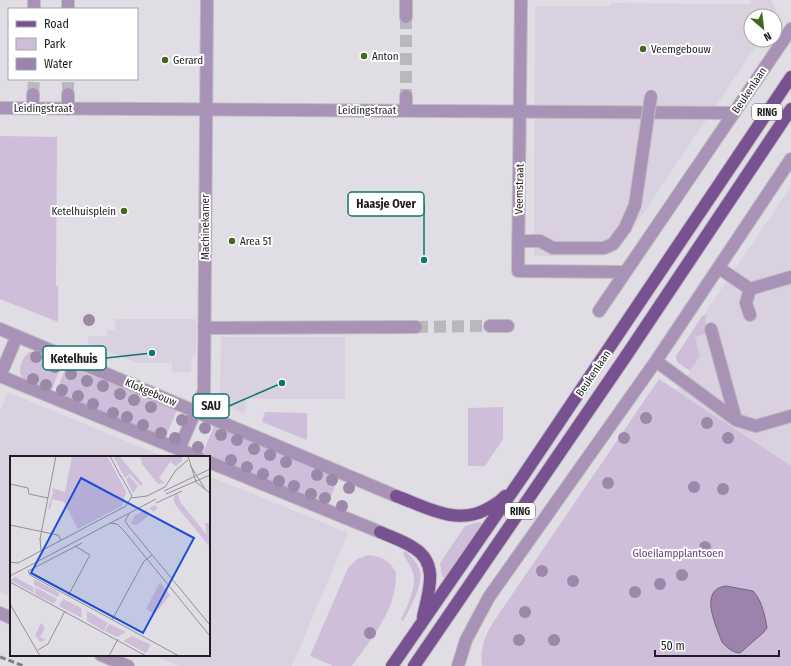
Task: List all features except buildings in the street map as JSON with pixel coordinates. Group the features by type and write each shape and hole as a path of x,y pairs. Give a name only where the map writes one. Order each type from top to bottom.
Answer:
{"main road":[{"name":"Beukenlaan","path":"392,666 524,476 791,77"},
{"name":"Beukenlaan","path":"414,666 626,356 791,109"},
{"path":"396,496 450,516 463,517 478,514 500,502 524,476"},
{"path":"380,532 415,548 426,559 430,571 430,584 422,623"}],"street":[{"name":"Machinekamer","path":"179,449 204,391 207,0"},
{"path":"406,0 406,17"},
{"name":"Veemstraat","path":"520,0 518,271 625,272"},
{"name":"Beukenlaan","path":"599,311 791,29"},
{"path":"33,108 34,94"},
{"path":"68,94 68,108"},
{"path":"406,96 406,111"},
{"path":"518,240 540,241 553,248 604,248 613,244 625,228 635,205 651,96"},
{"name":"Leidingstraat","path":"0,108 734,113"},
{"path":"458,666 466,640 489,597 656,360 791,159"},
{"path":"719,268 750,289"},
{"path":"750,289 791,277"},
{"path":"750,289 746,303 750,315"},
{"path":"490,326 508,326"},
{"path":"204,328 416,327"},
{"name":"Klokgebouw","path":"0,329 196,410 396,496"},
{"path":"711,329 736,420"},
{"path":"17,336 0,376 196,456"},
{"path":"656,360 736,420 756,426 791,416"},
{"path":"210,462 380,532"},
{"path":"0,614 10,618"},
{"path":"103,656 128,666"}],"shaded area":[{"path":"751,0 771,0 775,8 743,8 743,48 755,48 620,248 609,254 601,256 534,256 535,6 610,6 610,3 751,4"},
{"path":"791,186 791,467 677,390 691,371 677,362 676,356"},
{"path":"115,319 196,319 196,356 192,357 191,372 172,372 172,363 137,363 88,343 88,336 107,336 108,330 115,330"},
{"path":"221,337 345,337 345,399 246,399 245,414 220,404"},
{"path":"8,392 162,456 10,456 10,596 0,592 0,411"},
{"path":"210,476 348,533 292,666 179,666 155,656 210,656"}],"green space":[{"path":"0,136 57,137 56,286 58,286 58,322 0,299"},
{"path":"706,315 706,334 695,337 700,356 690,371 677,362 676,356 702,316"},
{"path":"30,352 37,352 62,363 51,392 34,386 24,380 21,376 20,371 23,359"},
{"path":"67,365 177,410 165,439 55,394"},
{"name":"Gloeilampplantsoen","path":"659,379 791,466 791,666 482,666 483,644 492,624"},
{"path":"503,407 503,439 485,466 468,466 468,408"},
{"path":"265,412 307,413 307,440 262,422"},
{"path":"214,426 339,477 327,506 210,458 210,456 202,455"},
{"path":"479,522 481,523 481,526 446,577 442,577 440,563 465,526"},
{"path":"405,551 418,565 420,571 420,583 403,621 401,620 410,599 414,582 410,565 403,554"},
{"path":"369,555 385,560 396,572 395,586 388,611 375,634 352,666 334,666 310,656 348,568 357,559"}],"water":[{"path":"726,586 753,591 763,608 767,628 740,653 730,649 722,642 711,609 713,594 718,589"}],"tunnel":[{"path":"406,17 406,96"},
{"path":"33,94 34,80"},
{"path":"68,80 68,94"},
{"path":"416,327 490,326"}],"railway":[{"path":"0,657 24,666"}],"place":[{"name":"Veemgebouw","path":"643,49"},
{"name":"Anton","path":"364,56"},
{"name":"Gerard","path":"165,60"},
{"name":"Ketelhuisplein","path":"124,211"},
{"name":"Area 51","path":"232,241"},
{"name":"Haasje Over","path":"424,260"},
{"name":"Ketelhuis","path":"152,353"},
{"name":"SAU","path":"282,383"}]}
